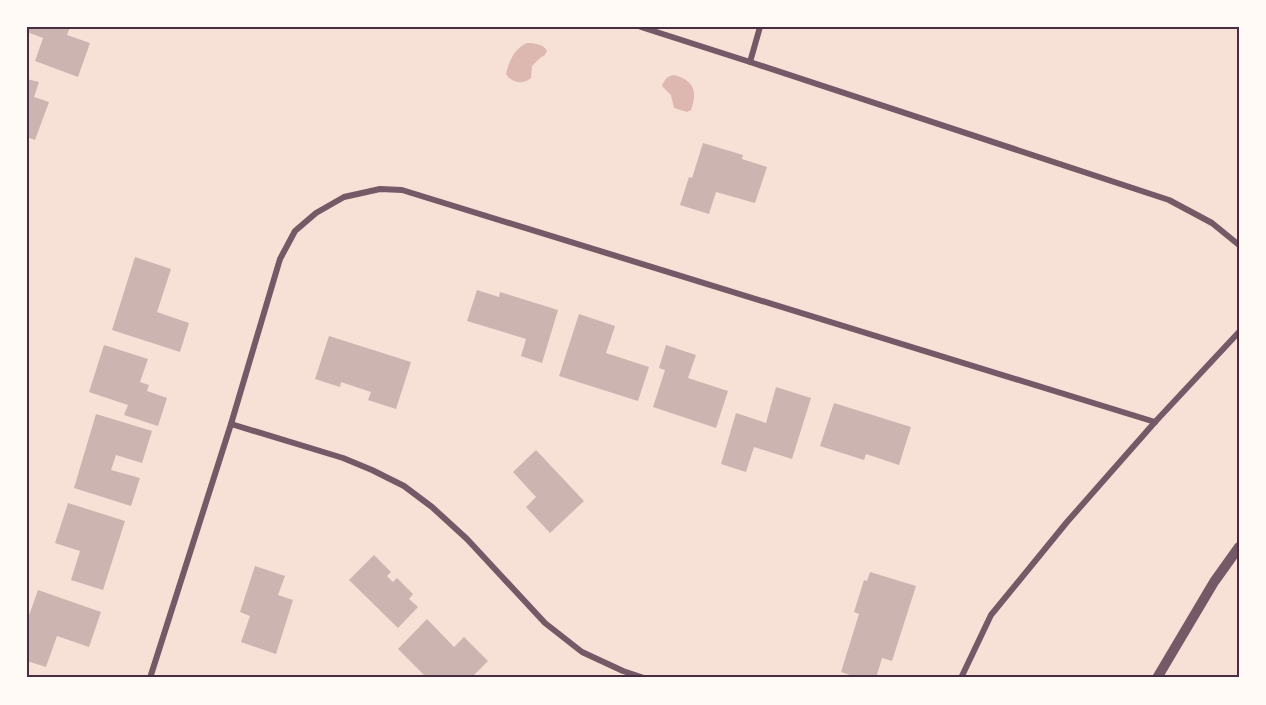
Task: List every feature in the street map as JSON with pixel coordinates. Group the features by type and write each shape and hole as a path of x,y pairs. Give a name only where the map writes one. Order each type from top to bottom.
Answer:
{"street":[{"path":"641,27 1169,200 1212,223 1239,244"},
{"path":"750,62 760,27"},
{"path":"150,678 231,424 279,259 295,231 316,213 344,197 380,189 402,190 1155,422"},
{"path":"961,678 991,615 1067,522 1155,422 1239,332"},
{"path":"231,424 343,458 404,486 432,507 466,539 545,623 582,652 644,678"},
{"path":"1157,678 1214,582 1239,547"}],"shaded area":[{"path":"527,43 541,45 547,51 532,66 531,78 524,82 514,81 506,74 509,65 515,52"},
{"path":"674,75 686,80 693,88 693,104 691,110 687,112 674,108 671,95 662,86 666,78"}],"building":[{"path":"27,27 70,27 67,35 90,43 78,77 35,61 43,38 27,32"},
{"path":"27,79 39,82 34,97 49,102 35,140 27,137"},
{"path":"703,143 743,155 742,159 767,167 755,203 716,192 709,214 680,205 689,177 692,178"},
{"path":"135,257 171,269 157,312 189,323 180,352 112,330"},
{"path":"477,290 499,297 500,292 558,310 542,363 521,356 526,339 467,321"},
{"path":"579,314 615,326 606,353 649,367 638,401 559,376"},
{"path":"329,336 411,362 396,409 368,400 371,392 341,382 340,387 315,379"},
{"path":"104,345 148,359 140,382 149,385 147,391 167,398 158,426 124,415 128,405 89,392"},
{"path":"666,345 696,355 688,378 728,391 716,428 653,407 665,370 659,368"},
{"path":"776,387 811,398 792,459 754,447 746,472 721,464 736,413 766,423"},
{"path":"834,403 911,427 899,465 866,454 864,460 820,446"},
{"path":"96,414 152,431 142,463 116,455 111,470 140,478 131,506 74,488"},
{"path":"536,450 584,501 550,533 526,507 536,497 513,472"},
{"path":"68,503 125,521 103,590 71,580 80,551 55,543"},
{"path":"374,555 391,572 387,576 393,582 397,578 413,594 409,599 418,607 398,628 349,580"},
{"path":"255,566 285,576 278,595 293,600 276,654 241,642 250,616 240,612"},
{"path":"870,572 916,586 892,661 882,658 876,678 859,678 841,672 859,614 854,612 864,580 867,581"},
{"path":"38,590 101,612 89,647 57,636 46,667 27,661 27,621"},
{"path":"427,619 454,647 464,637 488,661 471,678 427,678 398,649"}]}
